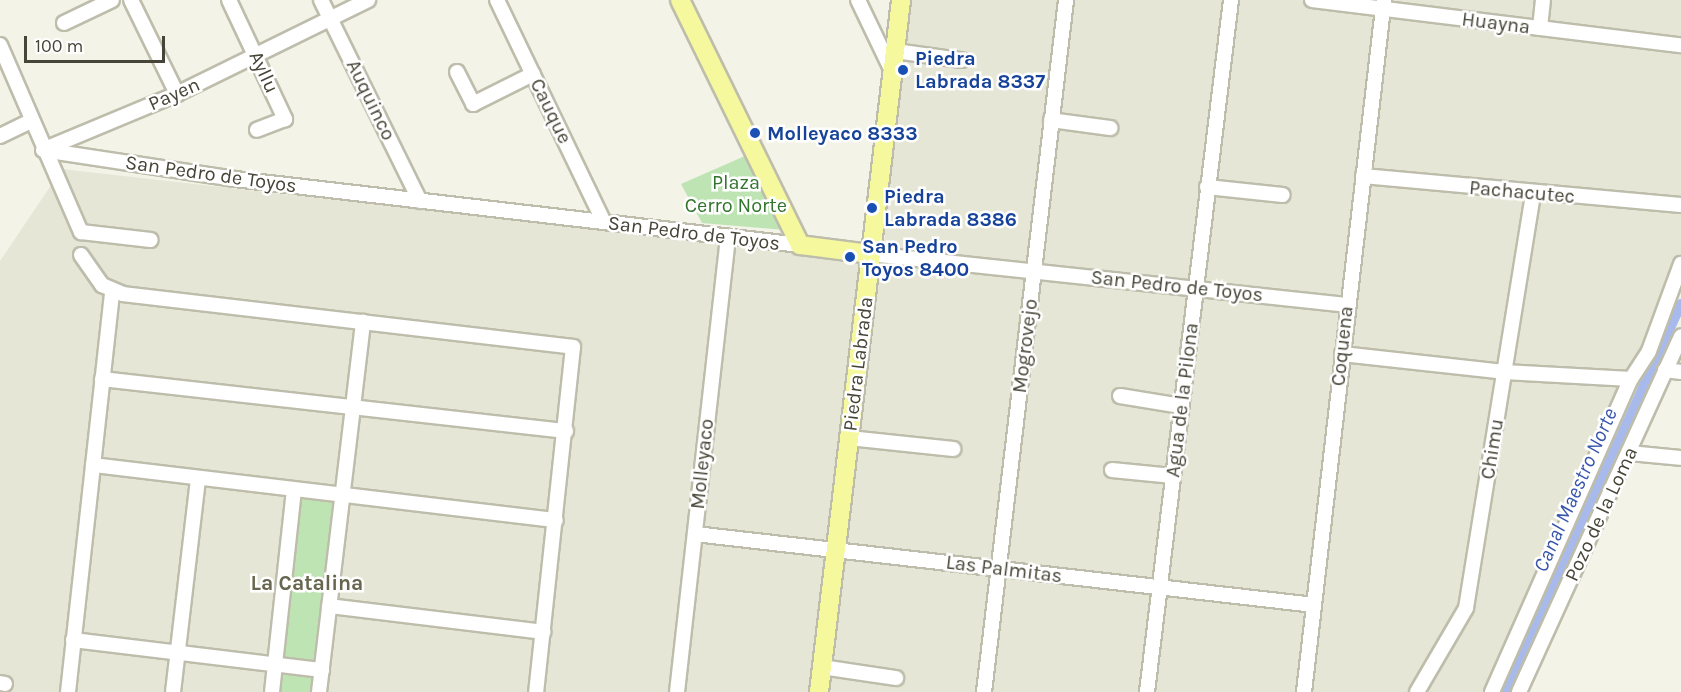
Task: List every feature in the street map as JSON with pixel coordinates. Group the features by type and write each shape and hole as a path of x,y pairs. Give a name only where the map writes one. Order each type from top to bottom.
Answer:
{"main road":[{"path":"680,0 800,245"},
{"name":"Piedra Labrada","path":"819,692 901,0"},
{"name":"San Pedro de Toyos","path":"800,245 870,254"}],"street":[{"path":"64,23 112,0"},
{"path":"131,0 177,94"},
{"name":"Ayllu","path":"229,0 285,119 257,130"},
{"name":"Auquinco","path":"321,0 420,201"},
{"name":"Payen","path":"43,150 177,94 368,0"},
{"name":"Cauque","path":"496,0 603,222"},
{"path":"858,0 892,71"},
{"name":"Mogrovejo","path":"984,692 1066,0"},
{"name":"Agua de la Pilona","path":"1147,692 1231,0"},
{"name":"Huayna","path":"1312,0 1384,5 1540,28 1681,45"},
{"path":"1540,28 1543,0"},
{"name":"Coquena","path":"1304,692 1346,305 1384,5"},
{"path":"0,45 43,150 81,232 151,240"},
{"path":"895,51 961,60"},
{"path":"457,72 472,104 532,74"},
{"path":"1051,120 1110,128"},
{"path":"0,136 31,121"},
{"name":"San Pedro de Toyos","path":"43,150 420,201 800,245"},
{"name":"Pachacutec","path":"1363,176 1533,195 1681,205"},
{"path":"1207,187 1283,195"},
{"name":"Chimu","path":"1417,692 1466,608 1533,195"},
{"name":"Molleyaco","path":"677,692 728,237"},
{"name":"San Pedro de Toyos","path":"870,254 1346,305"},
{"path":"81,255 92,274 112,291 575,345 536,692"},
{"name":"Pozo de la Loma","path":"1492,692 1631,379 1649,351 1681,264"},
{"path":"68,692 112,291"},
{"path":"319,692 363,322"},
{"name":"Pozo de la Loma","path":"1519,692 1681,336"},
{"path":"1342,354 1504,372 1631,379"},
{"path":"1665,370 1681,372"},
{"path":"102,379 566,431"},
{"path":"1120,396 1181,406"},
{"path":"849,438 953,449"},
{"path":"1629,453 1681,458"},
{"path":"93,465 556,520"},
{"path":"1112,470 1173,476"},
{"path":"173,692 198,478"},
{"path":"272,692 294,490"},
{"name":"Las Palmitas","path":"694,534 1314,605"},
{"path":"329,606 543,632"},
{"path":"74,640 322,670"},
{"path":"822,667 896,678"}],"shaded area":[{"path":"907,0 1681,0 1681,273 1491,692 0,692 0,261 62,169 795,252 882,266"}],"green space":[{"name":"Plaza Cerro Norte","path":"754,152 785,230 702,223 681,184"},
{"path":"298,497 336,502 316,663 278,659"},
{"path":"279,670 317,676 315,692 277,692"}],"waterway":[{"name":"Canal Maestro Norte","path":"1505,692 1681,304"}],"place":[{"name":"Piedra Labrada 8337","path":"903,70"},
{"name":"Molleyaco 8333","path":"755,133"},
{"name":"Piedra Labrada 8386","path":"872,208"},
{"name":"San Pedro Toyos 8400","path":"850,257"}],"district":[{"name":"La Catalina","path":"307,583"}]}
